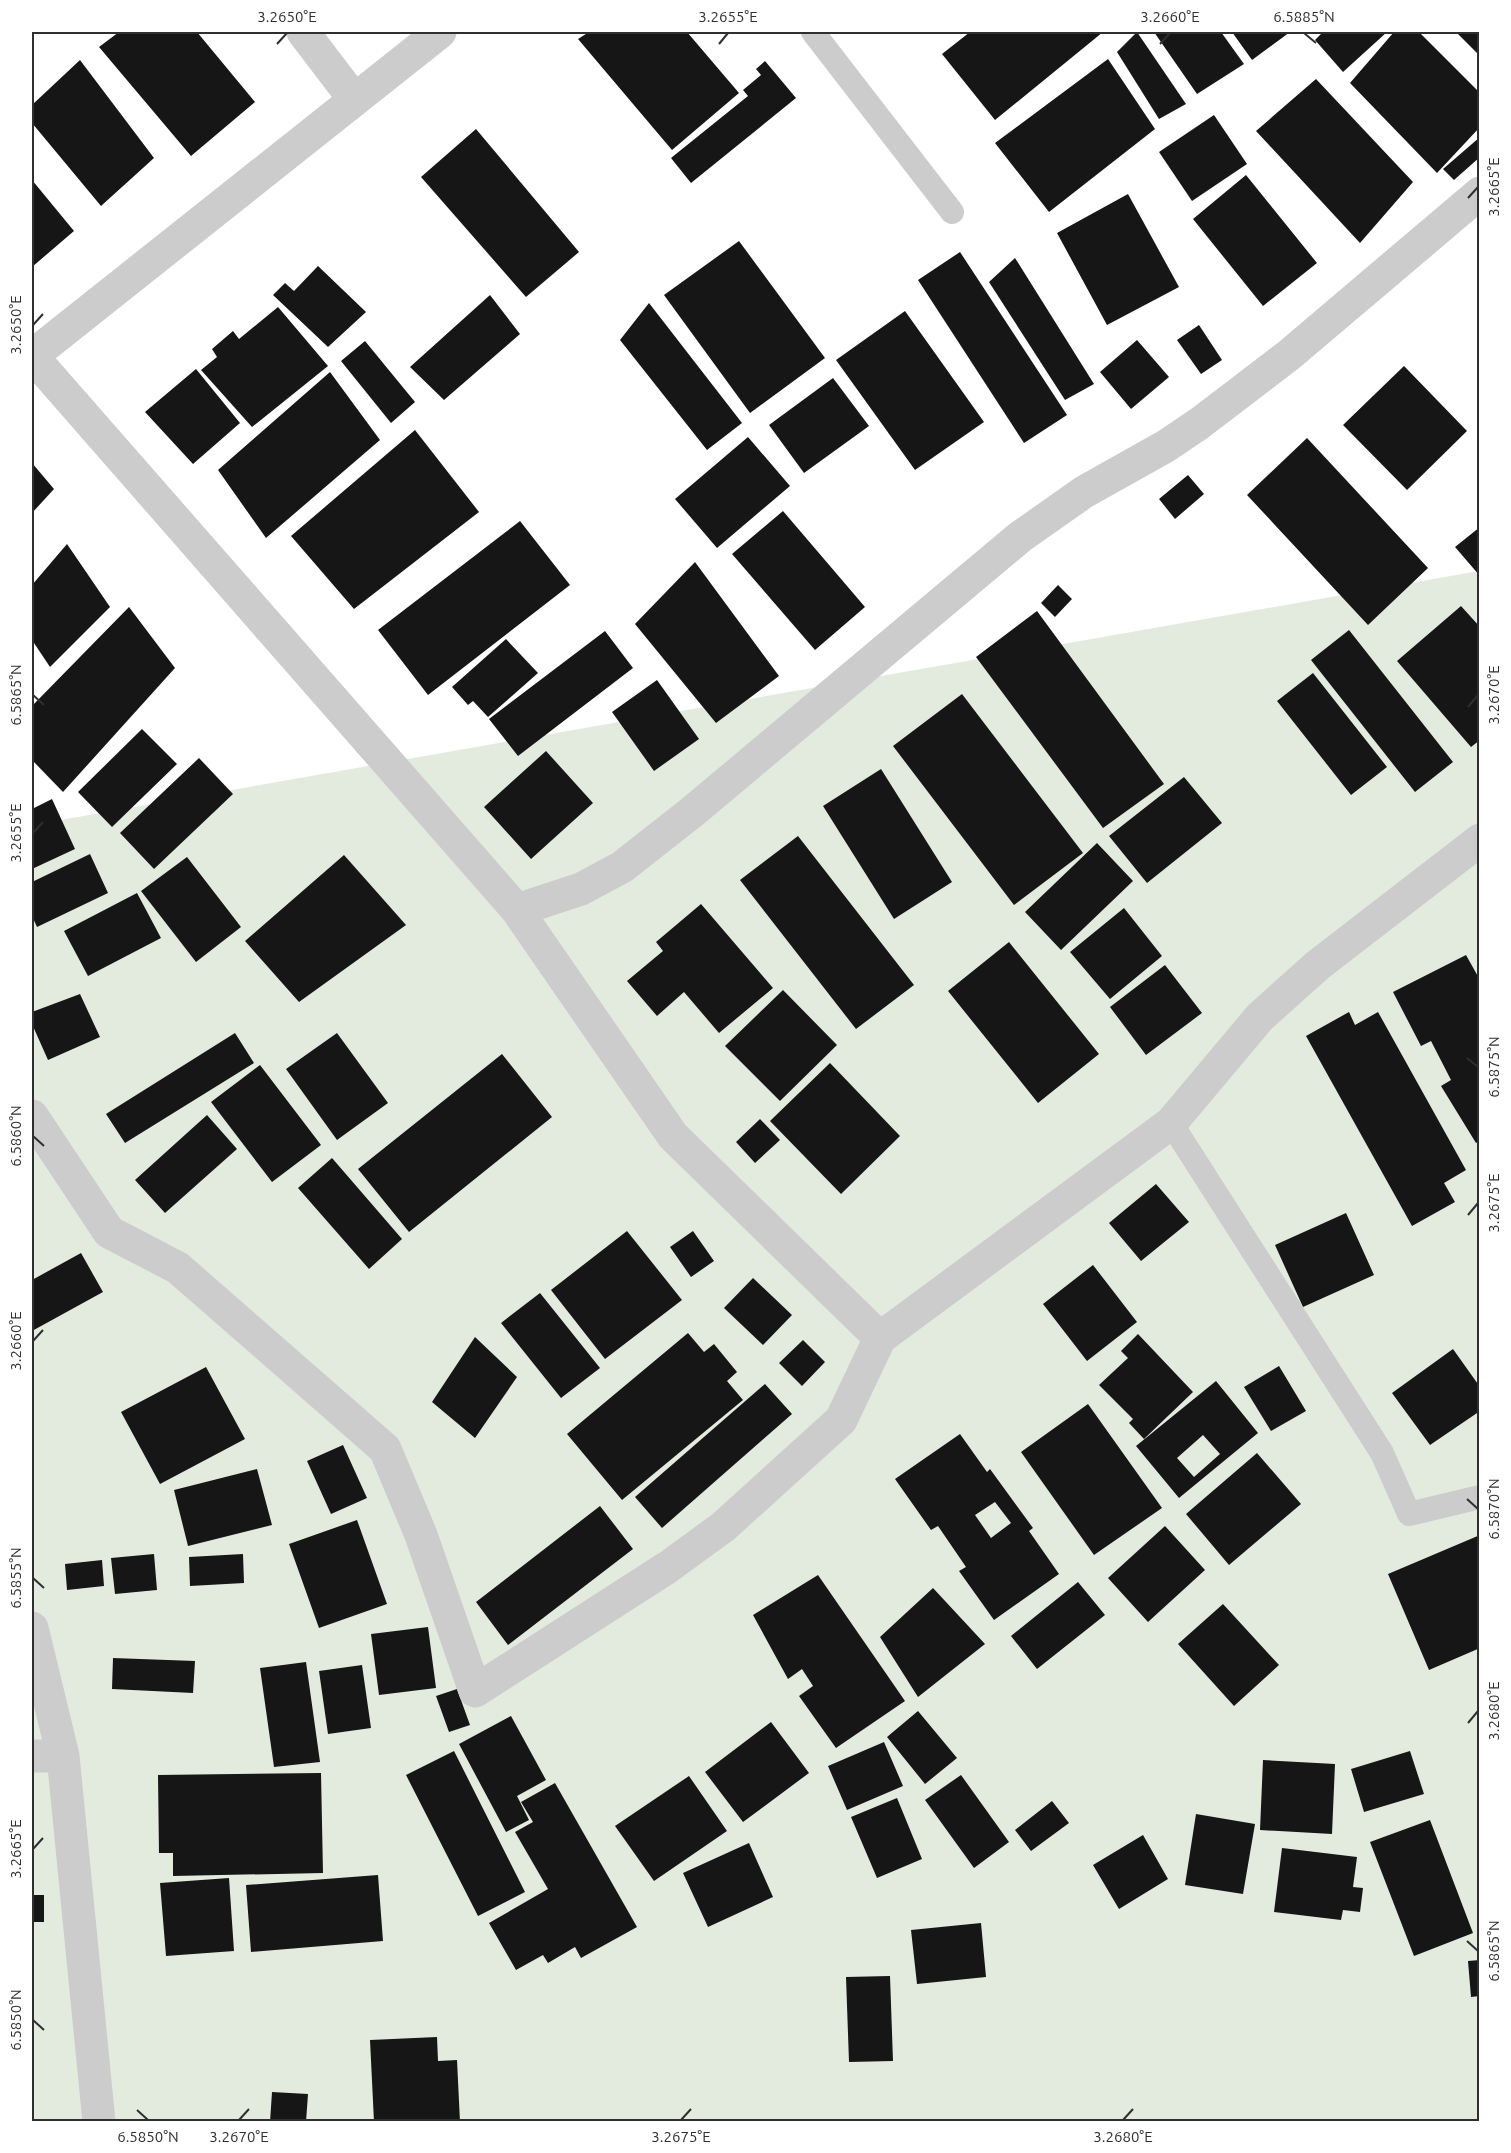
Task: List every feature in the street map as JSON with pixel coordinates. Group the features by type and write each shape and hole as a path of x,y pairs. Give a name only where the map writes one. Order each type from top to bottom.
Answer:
{"street":[{"path":"303,32 354,99"},
{"path":"440,32 32,356 517,910 673,1136 880,1338"},
{"path":"517,910 581,889 622,867 692,812 1020,537 1084,492 1166,446 1200,423 1289,356 1479,193"},
{"path":"32,1116 109,1232 178,1268 386,1449 421,1535 475,1691 668,1567 723,1527 841,1420 880,1338 1171,1123 1260,1017 1318,966 1479,840"},
{"path":"32,1628 47,1756 99,2121"}],"lane":[{"path":"813,32 952,212"},
{"path":"1171,1123 1382,1453 1409,1514 1479,1497"}],"shaded area":[{"path":"1479,571 1479,2121 32,2122 32,825"}],"building":[{"path":"119,32 197,32 255,102 191,156 99,47"},
{"path":"589,32 687,32 739,93 672,150 578,39"},
{"path":"970,32 1103,32 995,120 942,54"},
{"path":"1137,32 1186,104 1159,119 1117,52"},
{"path":"1154,32 1221,32 1244,64 1197,94"},
{"path":"1232,32 1290,32 1252,60"},
{"path":"1323,32 1387,32 1343,72 1315,40"},
{"path":"1394,32 1419,32 1480,93 1480,127 1437,173 1350,83"},
{"path":"1456,32 1480,32 1480,56"},
{"path":"1108,59 1155,129 1049,212 995,143"},
{"path":"80,60 154,158 101,206 32,123 32,105"},
{"path":"765,61 796,98 691,183 671,158 748,96 743,90 761,75 756,69"},
{"path":"1316,79 1413,182 1360,243 1256,131"},
{"path":"1214,115 1247,164 1192,201 1159,152"},
{"path":"476,129 579,252 526,297 421,177"},
{"path":"1480,137 1480,157 1454,180 1443,169"},
{"path":"1246,175 1317,263 1263,306 1193,219"},
{"path":"32,180 74,231 32,267"},
{"path":"1128,194 1179,287 1107,325 1057,233"},
{"path":"739,241 825,358 750,413 664,295"},
{"path":"960,252 1067,415 1024,443 918,280"},
{"path":"1015,258 1094,384 1065,400 989,282"},
{"path":"318,266 366,312 328,347 273,295 285,283 294,291"},
{"path":"490,295 520,334 444,400 410,367"},
{"path":"649,303 742,423 707,450 620,340"},
{"path":"278,307 328,366 252,427 201,370 217,357 212,349 233,331 239,339"},
{"path":"905,311 984,422 915,470 836,360"},
{"path":"1199,325 1222,360 1201,374 1177,340"},
{"path":"1137,340 1169,377 1131,409 1100,372"},
{"path":"365,341 415,402 391,423 341,361"},
{"path":"1404,366 1467,431 1407,490 1343,425"},
{"path":"196,369 240,423 193,464 145,412"},
{"path":"330,372 380,440 266,538 218,470"},
{"path":"833,378 869,426 804,473 769,425"},
{"path":"415,430 479,512 354,609 291,536"},
{"path":"748,437 790,486 717,548 675,499"},
{"path":"1307,438 1428,568 1368,625 1247,495"},
{"path":"32,463 54,489 32,513"},
{"path":"1188,475 1204,494 1175,519 1159,499"},
{"path":"783,511 865,607 815,650 732,554"},
{"path":"520,521 570,585 428,695 378,630"},
{"path":"1480,527 1480,576 1455,547"},
{"path":"67,544 110,607 50,667 32,640 32,585"},
{"path":"695,562 779,676 716,723 635,624"},
{"path":"1058,585 1072,599 1055,617 1041,603"},
{"path":"1461,606 1480,627 1480,740 1471,747 1397,661"},
{"path":"129,607 175,668 63,792 32,760 32,706"},
{"path":"1037,611 1164,784 1103,828 976,657"},
{"path":"1349,630 1453,762 1415,792 1311,660"},
{"path":"605,631 633,668 518,756 489,719"},
{"path":"506,639 538,673 488,717 473,701 468,705 452,687"},
{"path":"1313,673 1387,767 1351,795 1277,701"},
{"path":"657,680 699,739 654,771 612,712"},
{"path":"962,694 1083,853 1014,905 893,746"},
{"path":"142,729 177,764 112,827 78,792"},
{"path":"546,751 593,803 531,859 484,807"},
{"path":"199,758 233,794 154,869 120,833"},
{"path":"881,769 952,882 894,919 823,806"},
{"path":"1184,777 1222,823 1147,883 1109,836"},
{"path":"52,799 75,849 32,869 32,809"},
{"path":"798,836 914,985 856,1029 740,880"},
{"path":"1097,843 1133,881 1061,950 1025,912"},
{"path":"90,854 108,893 37,927 32,916 32,882"},
{"path":"344,855 406,925 299,1002 245,941"},
{"path":"187,857 241,927 196,962 141,891"},
{"path":"137,893 161,938 88,976 64,931"},
{"path":"701,904 773,988 719,1033 684,992 657,1016 627,981 663,951 656,942"},
{"path":"1124,908 1162,956 1110,999 1070,952"},
{"path":"1009,942 1099,1054 1038,1103 948,991"},
{"path":"1466,955 1480,980 1480,1141 1476,1143 1441,1086 1451,1080 1431,1041 1421,1046 1393,992"},
{"path":"1165,965 1202,1013 1146,1055 1110,1007"},
{"path":"783,990 837,1045 780,1101 725,1046"},
{"path":"80,994 100,1037 48,1060 32,1024 32,1012"},
{"path":"1349,1012 1355,1025 1378,1012 1466,1170 1444,1183 1455,1202 1412,1226 1306,1036"},
{"path":"235,1033 254,1063 125,1143 106,1114"},
{"path":"337,1033 388,1103 337,1140 286,1069"},
{"path":"502,1054 552,1117 409,1232 358,1169"},
{"path":"830,1063 900,1136 841,1194 770,1121"},
{"path":"260,1065 321,1145 272,1182 211,1102"},
{"path":"207,1115 237,1149 165,1213 135,1180"},
{"path":"760,1119 780,1140 755,1163 736,1142"},
{"path":"332,1158 402,1239 369,1269 298,1188"},
{"path":"1156,1184 1189,1222 1141,1261 1109,1223"},
{"path":"1346,1213 1374,1275 1303,1307 1275,1245"},
{"path":"627,1231 682,1300 605,1359 551,1290"},
{"path":"693,1231 714,1261 691,1277 670,1247"},
{"path":"81,1253 103,1292 32,1331 32,1280"},
{"path":"1093,1265 1137,1322 1087,1361 1043,1304"},
{"path":"753,1278 792,1315 763,1345 724,1308"},
{"path":"540,1293 600,1368 561,1398 501,1323"},
{"path":"688,1333 704,1352 714,1344 737,1372 727,1381 743,1400 622,1500 567,1434"},
{"path":"1138,1334 1193,1392 1144,1439 1129,1423 1133,1419 1099,1385 1128,1358 1121,1351"},
{"path":"475,1337 517,1377 475,1438 432,1402"},
{"path":"803,1340 825,1362 802,1386 779,1363"},
{"path":"1453,1349 1480,1387 1480,1411 1430,1445 1392,1393"},
{"path":"1279,1366 1306,1411 1271,1431 1244,1387"},
{"path":"206,1367 245,1439 160,1484 121,1412"},
{"path":"1216,1381 1258,1433 1179,1498 1136,1446","holes":["1203,1435 1220,1454 1194,1477 1177,1458"]},
{"path":"765,1384 792,1414 662,1528 635,1497"},
{"path":"1088,1404 1162,1508 1094,1555 1021,1452"},
{"path":"960,1434 987,1472 990,1469 1033,1528 1029,1531 1059,1574 994,1620 959,1571 966,1567 938,1526 931,1530 895,1479","holes":["995,1502 1011,1523 991,1538 975,1515"]},
{"path":"343,1445 367,1498 331,1514 307,1461"},
{"path":"1257,1453 1301,1504 1229,1565 1186,1514"},
{"path":"257,1469 272,1525 188,1546 174,1490"},
{"path":"600,1506 633,1549 508,1645 476,1602"},
{"path":"357,1520 387,1604 319,1628 289,1544"},
{"path":"1165,1526 1205,1570 1148,1622 1108,1578"},
{"path":"1480,1535 1480,1648 1429,1670 1388,1574"},
{"path":"154,1554 157,1590 115,1594 111,1558"},
{"path":"243,1554 244,1583 190,1586 189,1557"},
{"path":"102,1560 104,1586 67,1590 65,1564"},
{"path":"818,1575 905,1701 836,1748 799,1696 813,1686 802,1669 788,1679 753,1615"},
{"path":"1078,1582 1105,1615 1037,1669 1011,1636"},
{"path":"933,1588 985,1644 918,1697 880,1637"},
{"path":"1223,1604 1279,1665 1234,1706 1178,1644"},
{"path":"428,1627 436,1688 379,1695 371,1634"},
{"path":"113,1658 195,1661 193,1693 112,1689"},
{"path":"306,1662 320,1762 274,1767 260,1668"},
{"path":"362,1665 371,1728 328,1734 319,1671"},
{"path":"457,1689 470,1725 449,1732 436,1696"},
{"path":"918,1711 957,1758 925,1784 887,1737"},
{"path":"511,1716 546,1780 517,1796 529,1820 506,1832 459,1744"},
{"path":"771,1722 809,1773 743,1822 705,1772"},
{"path":"884,1742 903,1786 847,1810 828,1766"},
{"path":"454,1751 525,1892 478,1916 406,1775"},
{"path":"1410,1751 1424,1794 1364,1812 1351,1769"},
{"path":"1263,1760 1335,1764 1332,1834 1260,1830"},
{"path":"321,1773 323,1873 173,1876 173,1853 159,1853 158,1775"},
{"path":"961,1775 1009,1842 974,1868 925,1800"},
{"path":"689,1776 727,1831 654,1881 615,1826"},
{"path":"555,1783 637,1927 581,1958 575,1947 548,1963 543,1955 516,1970 489,1923 548,1889 515,1832 533,1822 521,1802"},
{"path":"897,1798 922,1859 877,1878 851,1817"},
{"path":"1052,1801 1069,1823 1031,1851 1015,1830"},
{"path":"1196,1814 1255,1824 1243,1894 1185,1885"},
{"path":"1430,1820 1473,1933 1414,1956 1370,1842"},
{"path":"1143,1835 1168,1879 1119,1909 1093,1865"},
{"path":"749,1843 773,1897 708,1927 683,1873"},
{"path":"1282,1848 1357,1857 1353,1887 1363,1888 1360,1912 1343,1910 1341,1920 1274,1912"},
{"path":"378,1875 383,1941 251,1952 246,1885"},
{"path":"229,1878 234,1951 166,1956 160,1883"},
{"path":"32,1895 44,1895 44,1922 32,1922"},
{"path":"981,1923 986,1977 917,1984 911,1930"},
{"path":"1480,1960 1480,1996 1471,1997 1468,1961"},
{"path":"890,1976 893,2061 849,2062 846,1977"},
{"path":"437,2037 438,2061 457,2060 460,2122 374,2122 370,2040"},
{"path":"272,2092 308,2094 306,2122 270,2122"}]}
